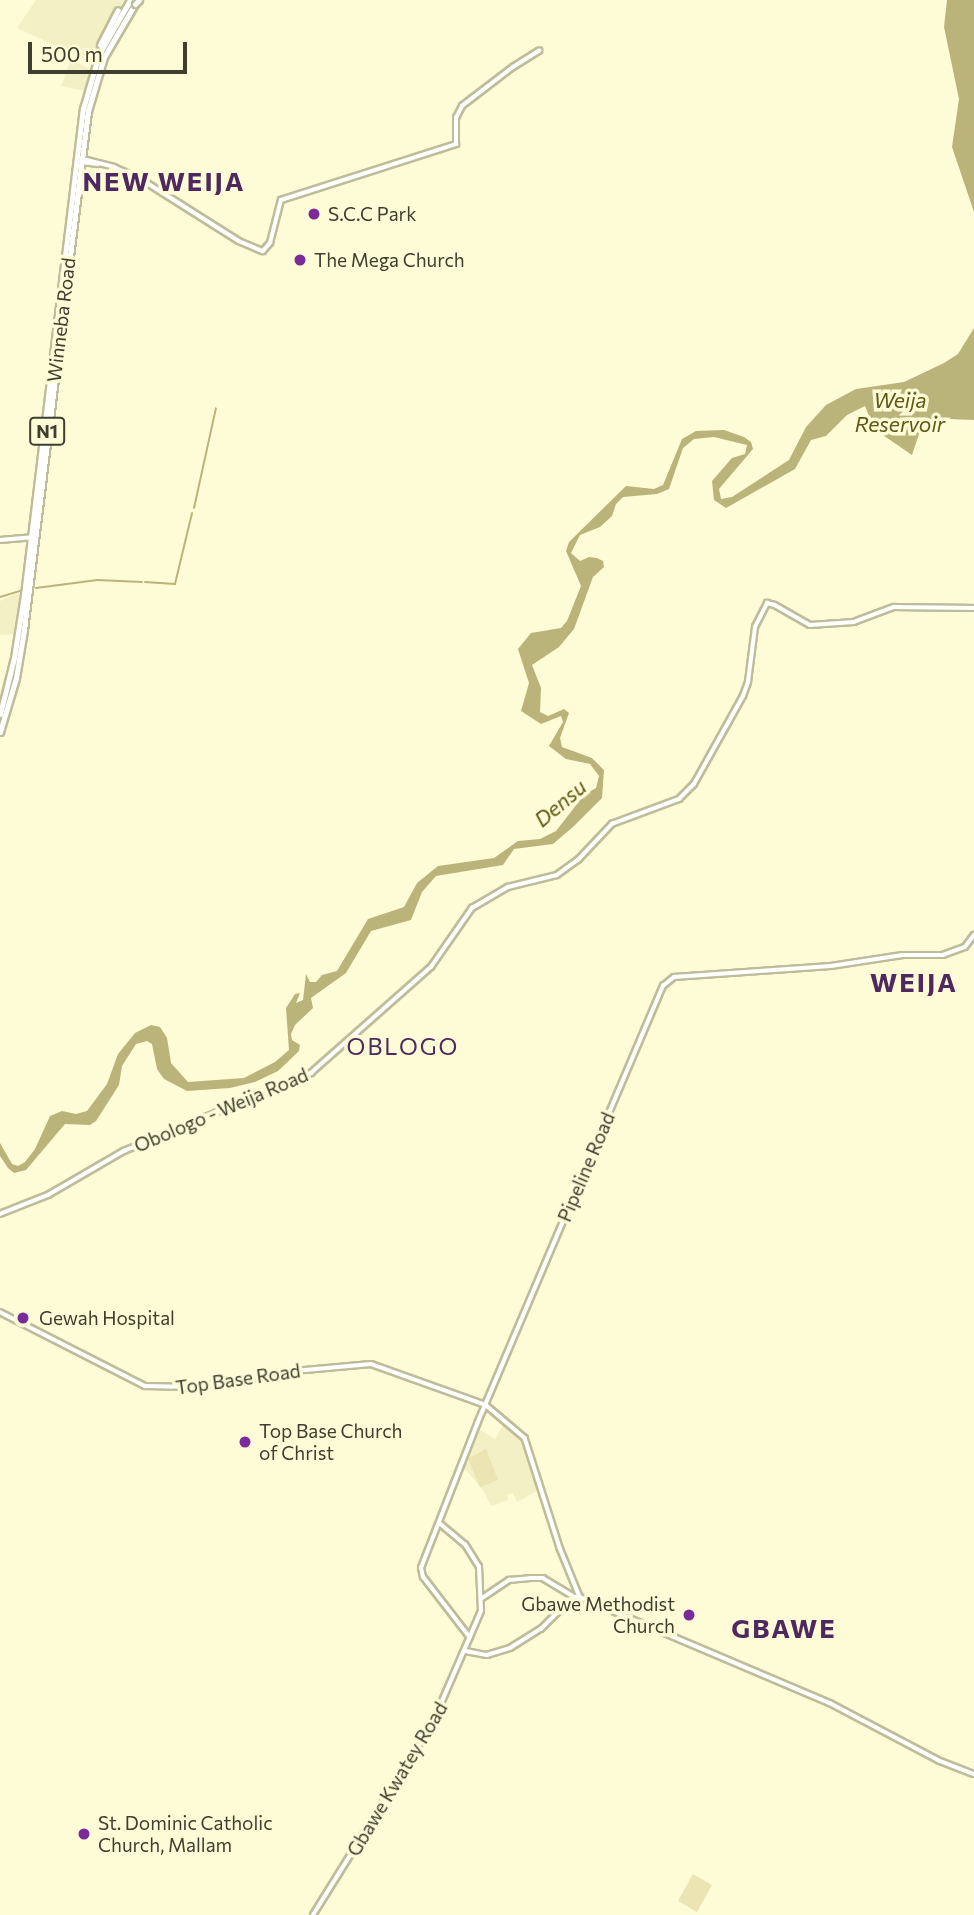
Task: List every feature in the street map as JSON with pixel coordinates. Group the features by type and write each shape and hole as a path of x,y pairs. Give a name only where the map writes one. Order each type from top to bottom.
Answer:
{"highway":[{"name":"Winneba Road","path":"0,732 20,660 32,537 83,128 97,66 133,1"},
{"path":"97,66 104,34 133,1"},
{"path":"79,161 89,162"},
{"path":"79,161 89,162"},
{"name":"Winneba Road","path":"0,714 13,665 26,595"}],"street":[{"path":"89,162 141,179 239,241 263,251 270,243 281,200 456,144 456,118 462,106 513,67 540,51"},
{"path":"0,540 32,537"},
{"name":"Obologo - Weija Road","path":"0,1214 48,1195 124,1151 312,1073 431,967 472,908 508,887 557,876 578,860 616,821 671,803 692,787 746,689 755,627 766,603 775,605 810,625 854,622 890,607 974,608"},
{"name":"Pipeline Road","path":"470,1638 421,1575 486,1405 663,986 674,977 831,966 902,955 943,955 965,947 974,935"},
{"name":"Top Base Road","path":"0,1312 129,1379 153,1387 216,1385 295,1371 371,1364 486,1405"},
{"path":"486,1405 525,1438 560,1548 580,1597"},
{"path":"440,1524 463,1542 479,1567 481,1598 509,1580 544,1578 573,1597 580,1597 823,1699 940,1761 974,1774"},
{"path":"466,1651 487,1655 510,1648 541,1629 573,1597"},
{"name":"Gbawe Kwatey Road","path":"313,1915 428,1732 466,1651 482,1608 481,1598"}],"shaded area":[{"path":"36,0 124,0 91,62 17,28"},
{"path":"71,59 91,70 85,91 61,86"},
{"path":"20,594 15,634 0,635 0,601"},
{"path":"506,1421 522,1437 539,1490 517,1502 513,1493 507,1495 508,1500 491,1506 483,1490 464,1468 479,1429 495,1439"},
{"path":"486,1449 498,1480 480,1487 468,1459"},
{"path":"693,1874 712,1885 697,1912 678,1901"}],"water":[{"path":"947,0 974,0 974,212 952,147 959,99 944,27"},
{"name":"Weija Reservoir","path":"974,328 974,420 949,419 928,426 919,434 912,455 874,429 865,406 847,415 826,436 811,440 795,469 726,508 714,500 712,481 732,458 745,454 747,445 714,437 694,439 683,448 669,489 657,494 623,497 616,504 612,516 600,527 580,535 571,553 580,561 589,557 597,558 603,561 604,567 593,577 574,629 559,647 532,665 541,688 540,712 548,716 564,709 569,713 560,738 562,747 592,758 604,770 602,798 574,826 553,844 514,849 503,865 436,876 422,892 411,920 371,931 346,973 311,998 313,1008 295,1025 291,1034 292,1040 300,1045 299,1051 278,1071 255,1082 230,1088 187,1091 164,1079 157,1069 152,1044 147,1041 136,1044 122,1066 119,1085 96,1121 90,1125 65,1124 26,1170 14,1173 8,1168 0,1156 0,1143 12,1164 18,1166 25,1162 35,1149 50,1116 62,1111 76,1114 87,1111 107,1084 118,1054 135,1033 151,1025 160,1027 167,1038 171,1063 188,1082 244,1078 275,1062 289,1050 286,1008 295,994 300,993 296,1003 303,1000 306,974 310,982 316,982 322,975 337,971 368,919 404,907 417,883 438,866 494,858 518,841 540,839 556,831 584,795 596,788 599,776 590,764 566,759 549,746 563,722 561,716 541,724 521,711 529,683 518,649 531,633 561,628 567,621 581,586 566,551 569,542 626,486 654,489 663,485 682,439 696,431 724,430 744,437 751,442 753,449 719,489 721,499 732,497 789,460 806,427 826,405 856,389 904,382 944,363 958,354"}],"waterway":[{"path":"194,508 216,408"},
{"path":"145,582 175,584 192,513"},
{"path":"36,588 97,580 142,582"},
{"path":"0,597 20,591"}],"place":[{"name":"S.C.C Park","path":"314,214"},
{"name":"The Mega Church","path":"300,260"},
{"name":"Gewah Hospital","path":"23,1318"},
{"name":"Top Base Church of Christ","path":"245,1442"},
{"name":"Gbawe Methodist Church","path":"689,1615"},
{"name":"St. Dominic Catholic Church, Mallam","path":"84,1834"}],"district":[{"name":"NEW WEIJA","path":"164,181"},
{"name":"WEIJA","path":"914,982"},
{"name":"OBLOGO","path":"403,1046"},
{"name":"GBAWE","path":"784,1628"}],"water label":[{"name":"Densu","path":"560,803"}]}
